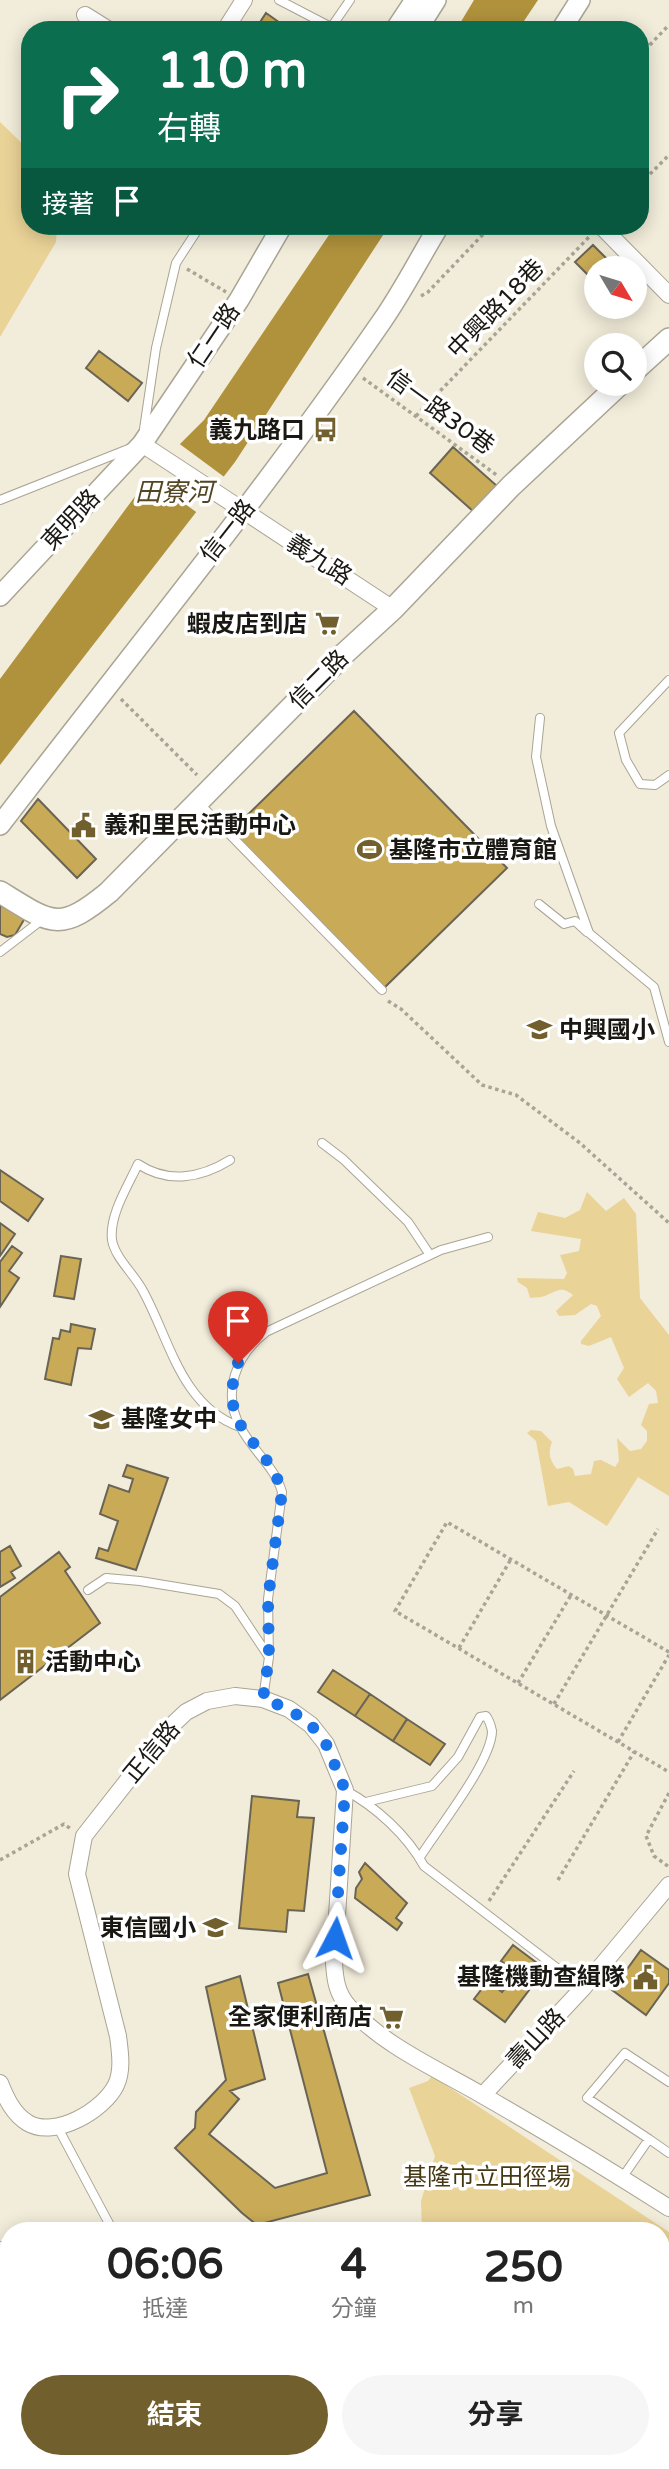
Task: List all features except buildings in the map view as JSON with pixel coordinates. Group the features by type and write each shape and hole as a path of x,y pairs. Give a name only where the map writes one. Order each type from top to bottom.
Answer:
{"main road":[{"path":"647,359 669,339"},
{"name":"信二路","path":"43,919 72,917 98,901 393,608 511,486 607,396"},
{"path":"0,892 43,919"}],"street":[{"path":"230,21 243,0"},
{"path":"401,21 415,0"},
{"path":"423,21 436,0"},
{"path":"567,21 580,0"},
{"path":"85,15 95,21"},
{"name":"仁一路","path":"142,444 239,300 277,235"},
{"name":"信一路","path":"0,825 244,512 383,320 434,235"},
{"path":"601,235 669,295"},
{"name":"義九路","path":"142,444 393,608"},
{"name":"東明路","path":"0,596 142,444"},
{"name":"正信路","path":"57,2126 90,2113 106,2100 117,2083 121,2061 118,2036 77,1874 84,1836 168,1729 186,1712 207,1700 235,1696 263,1699 289,1709 311,1725 326,1744 345,1790 334,1963 337,1989 350,2009 371,2028 432,2067 669,2208"},
{"name":"壽山路","path":"483,2095 583,1988 669,1885"},
{"path":"0,2083 7,2102 29,2124 46,2128 57,2126"}],"lane":[{"path":"279,0 316,21"},
{"path":"336,21 350,0"},
{"path":"0,500 142,444 156,348 177,263 194,235"},
{"path":"669,680 619,733 625,761 640,784 655,785 669,775"},
{"path":"540,718 536,757 551,826 589,933"},
{"path":"204,796 382,994"},
{"path":"539,904 564,924 575,921 654,986 669,1042"},
{"path":"0,952 43,919"},
{"path":"322,1143 343,1159 408,1222 430,1255"},
{"path":"230,1160 198,1175 177,1178 152,1173 138,1164 116,1214 112,1241 145,1294 179,1372 203,1403 227,1423 240,1427"},
{"path":"263,1699 269,1657 268,1599 282,1492 278,1479 240,1427 233,1405 232,1381 238,1363 256,1339 265,1332 430,1255 488,1237"},
{"path":"88,1590 106,1578 219,1594 235,1606 269,1657"},
{"path":"366,1802 432,1786 458,1757 480,1717 486,1716 492,1732 480,1766 419,1857"},
{"path":"345,1790 366,1802 416,1850 424,1866 583,1988"},
{"path":"669,2082 625,2053 587,2098 669,2153"},
{"path":"57,2126 108,2222"},
{"path":"622,2178 649,2139"}],"path":[{"path":"649,45 669,24"},
{"path":"649,175 669,155"},
{"path":"416,299 428,292 482,235"},
{"name":"中興路18巷","path":"416,416 592,235"},
{"path":"177,263 239,300"},
{"name":"信一路30巷","path":"348,368 511,486"},
{"path":"107,685 204,796"},
{"path":"382,994 482,1085 516,1095 580,1143 669,1223"},
{"path":"618,1742 669,1654 447,1522 395,1611 669,1772"},
{"path":"554,1704 658,1528"},
{"path":"458,1648 511,1559"},
{"path":"518,1684 571,1595"},
{"path":"558,1880 634,1752"},
{"path":"483,1911 574,1771"},
{"path":"669,1793 646,1836 653,1856 669,1867"},
{"path":"0,1860 64,1824 84,1836"}],"green space":[{"path":"0,122 21,142 21,235 56,235 56,242 0,337"},
{"path":"587,1192 606,1211 624,1198 636,1214 640,1298 669,1335 669,1496 638,1477 607,1526 569,1502 548,1506 536,1441 527,1433 531,1430 541,1431 552,1442 550,1456 557,1469 569,1466 575,1476 591,1474 594,1461 601,1460 615,1467 619,1461 617,1438 630,1451 641,1449 647,1441 647,1431 641,1425 649,1404 658,1403 656,1391 648,1383 629,1397 617,1379 624,1368 611,1337 589,1346 581,1344 601,1316 597,1306 591,1304 575,1315 559,1316 556,1311 573,1295 566,1290 560,1290 543,1297 530,1298 527,1288 518,1282 517,1278 564,1279 567,1273 560,1255 579,1251 581,1239 531,1231 538,1212 565,1218 580,1210"},
{"name":"基隆市立田徑場","path":"432,2076 654,2222 422,2222 421,2201 435,2156 409,2088 428,2081"}],"water":[{"path":"474,0 538,0 524,21 461,21"},
{"name":"田寮河","path":"329,235 383,235 235,462 0,765 0,679 156,468 204,420"}],"pier":[{"path":"177,442 227,479 199,514 146,476"}],"place":[{"name":"義九路口","path":"325,430"},
{"name":"蝦皮店到店","path":"327,624"},
{"name":"義和里民活動中心","path":"84,825"},
{"name":"基隆市立體育館","path":"369,850"},
{"name":"中興國小","path":"539,1030"},
{"name":"基隆女中","path":"101,1419"},
{"name":"活動中心","path":"25,1662"},
{"name":"東信國小","path":"216,1928"},
{"name":"基隆機動查緝隊","path":"645,1977"},
{"name":"全家便利商店","path":"392,2017"}],"route":[{"path":"238,1363 231,1392 240,1427 278,1479 282,1492 268,1599 269,1657 263,1699 289,1709 311,1725 326,1744 345,1790 335,1938"}]}
